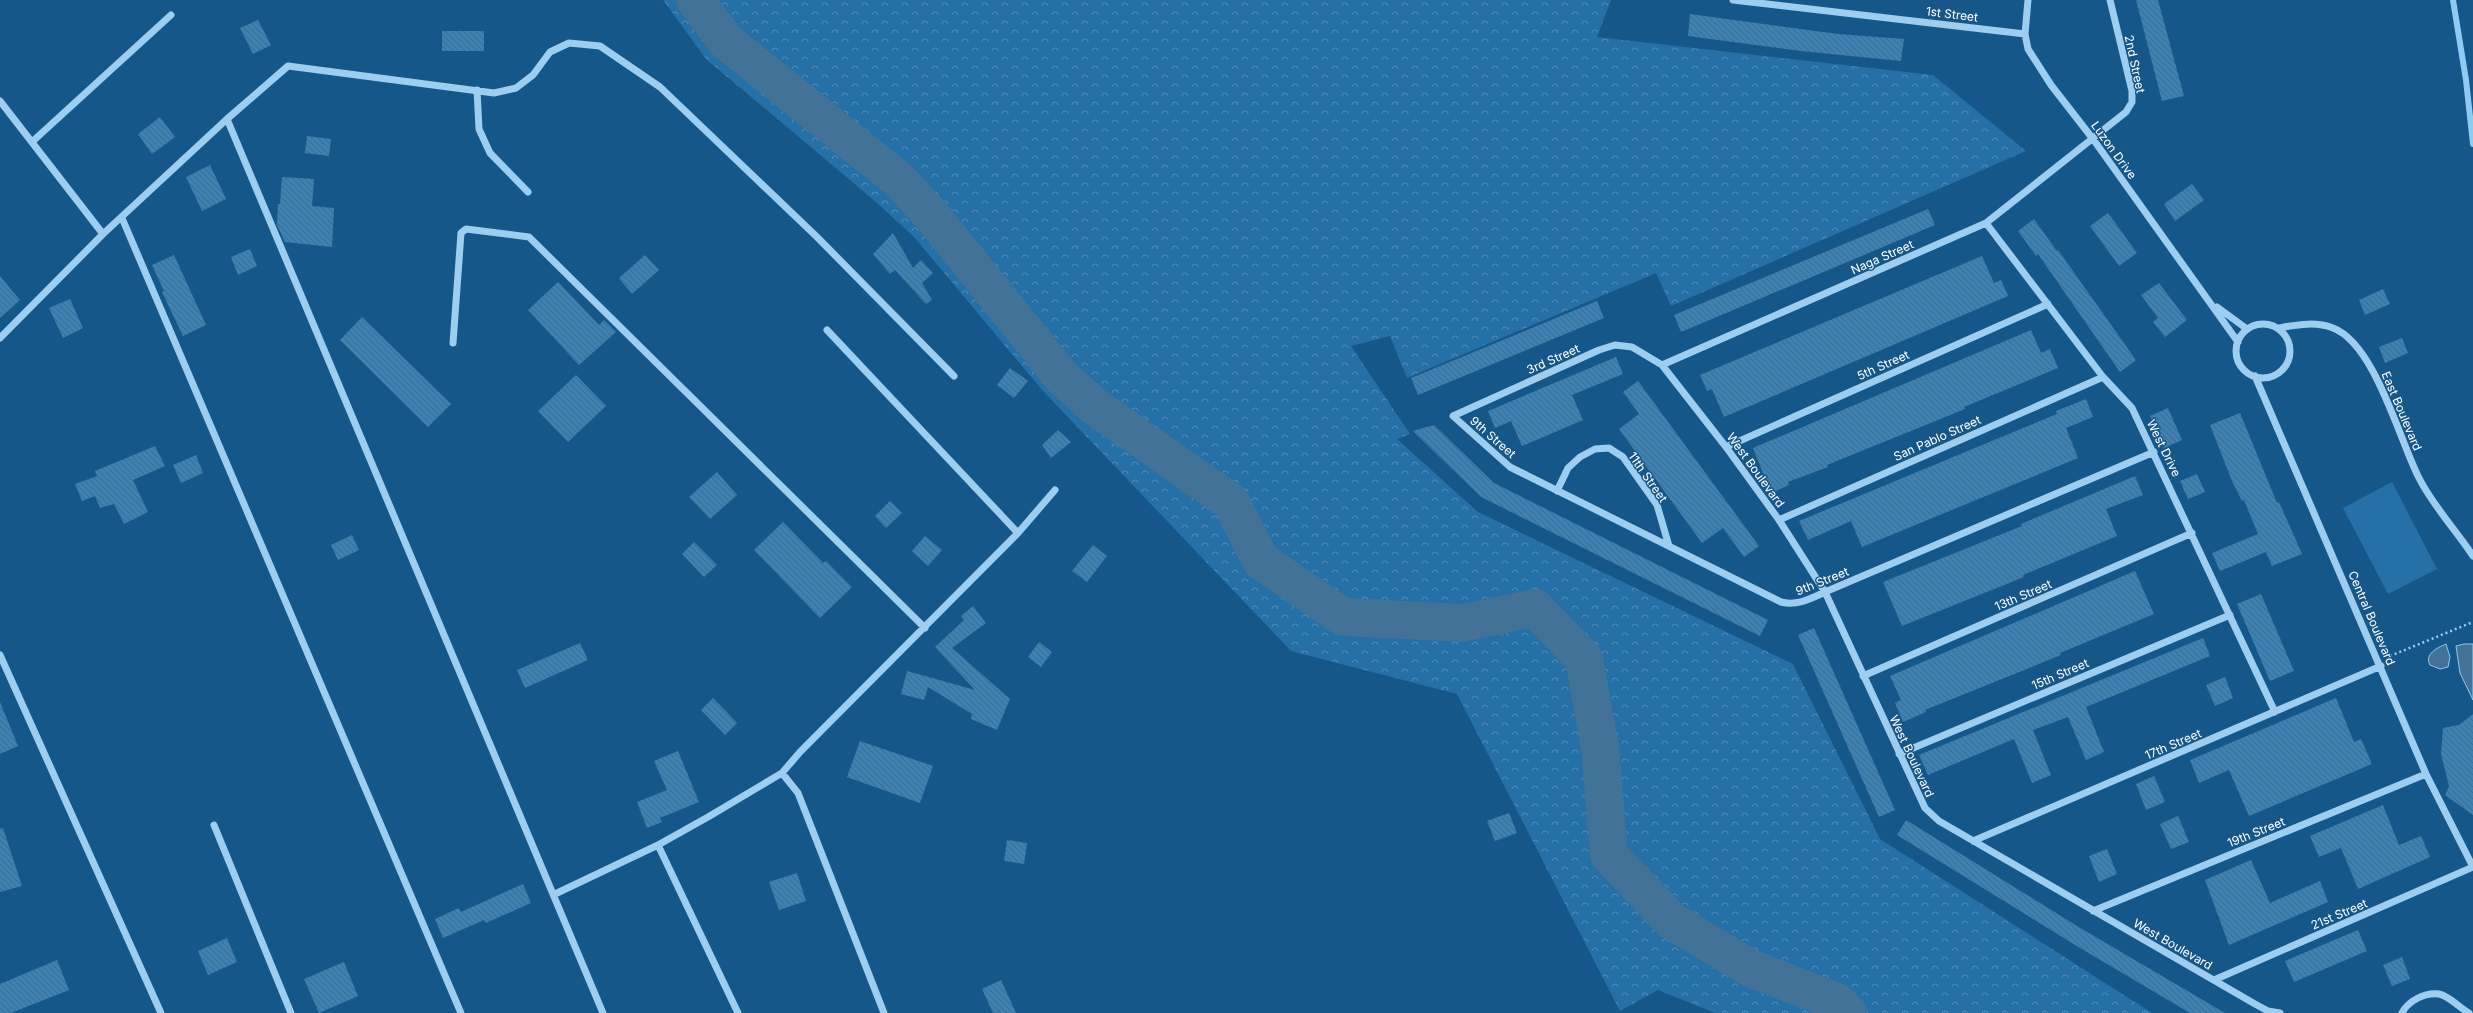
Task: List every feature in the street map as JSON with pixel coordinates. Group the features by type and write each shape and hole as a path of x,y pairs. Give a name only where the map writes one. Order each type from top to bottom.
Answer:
{"street":[{"name":"1st Street","path":"1733,0 2025,34"},
{"name":"Luzon Drive","path":"2028,0 2025,34 2028,49 2051,84 2093,139 2212,303 2238,342"},
{"name":"2nd Street","path":"2093,139 2126,112 2132,102 2132,91 2110,0"},
{"path":"33,141 171,15"},
{"path":"0,338 103,234 227,119 288,66 494,93 516,88 533,75 550,52 569,43 600,46 660,87 817,238 954,376"},
{"path":"477,90 479,129 490,153 528,192"},
{"path":"0,101 33,141 103,234"},
{"path":"227,119 555,894 603,1013"},
{"name":"Naga Street","path":"1662,365 1986,223 2093,139"},
{"path":"122,218 461,1013"},
{"name":"West Drive","path":"1986,223 2103,378 2132,408 2275,712"},
{"path":"453,343 461,233 466,229 529,237 925,628"},
{"path":"2212,303 2247,329"},
{"name":"5th Street","path":"1726,447 2048,304"},
{"name":"East Boulevard","path":"2278,328 2307,323 2333,328 2352,341 2374,373 2419,479 2473,556"},
{"path":"2263,324 2278,328 2289,341 2290,358 2283,369 2272,376 2255,376 2247,372 2238,359 2238,342 2247,329 2263,324"},
{"path":"827,330 1018,534"},
{"name":"3rd Street","path":"1453,416 1598,350 1615,345 1632,347 1662,365"},
{"name":"West Boulevard","path":"1662,365 1726,447 1779,520 1825,592 1925,808 1939,821 2093,911 2268,1011 2280,1013"},
{"name":"Central Boulevard","path":"2255,376 2426,774 2473,867"},
{"name":"San Pablo Street","path":"1779,520 2103,378"},
{"name":"9th Street","path":"1453,416 1510,467 1781,602 1790,604 1801,602 1825,592 2154,452"},
{"name":"11th Street","path":"1558,491 1568,468 1580,457 1595,449 1609,448 1623,457 1657,505 1669,546"},
{"path":"555,894 658,845 782,773 800,752 1018,534 1055,490"},
{"name":"13th Street","path":"1863,676 2192,533"},
{"name":"15th Street","path":"1899,754 2230,615"},
{"path":"0,655 161,1013"},
{"name":"17th Street","path":"1973,841 2275,712 2379,664"},
{"path":"782,773 798,793 884,1013"},
{"name":"19th Street","path":"2093,911 2426,774"},
{"path":"214,825 291,1013"},
{"path":"658,845 738,1013"},
{"name":"21st Street","path":"2214,980 2473,867"},
{"path":"2402,1013 2406,1006 2422,996 2440,994 2469,1013"}],"path":[{"path":"2379,664 2473,622"}],"green space":[{"path":"663,0 1611,0 1597,37 1933,75 2026,151 1671,306 1656,273 1407,378 1390,336 1351,346 1410,434 1397,439 1478,512 1793,664 1880,839 2152,1013 1715,1013 1658,990 1620,1011 1457,694 1291,651 1043,391 914,237 876,202 706,59"},
{"path":"2392,482 2437,569 2388,594 2343,508"}],"shaded area":[{"path":"2446,644 2450,657 2448,667 2440,669 2430,665 2429,658 2432,652"},
{"path":"2473,644 2473,700 2460,673 2456,646"}],"building":[{"path":"2136,0 2158,0 2184,96 2162,101"},
{"path":"1690,14 1838,34 1904,39 1901,61 1801,51 1688,36"},
{"path":"258,20 271,45 253,54 240,28"},
{"path":"442,31 484,31 484,51 442,51"},
{"path":"160,117 175,137 152,154 138,134"},
{"path":"307,136 331,139 329,156 305,153"},
{"path":"210,165 226,199 202,211 186,177"},
{"path":"282,177 314,179 312,206 334,208 332,247 285,242 277,225"},
{"path":"2192,184 2204,200 2175,221 2164,204"},
{"path":"1928,209 1935,225 1681,332 1674,315"},
{"path":"2108,213 2137,253 2119,266 2090,226"},
{"path":"2034,219 2057,251 2058,250 2136,360 2120,372 2038,254 2036,256 2018,231"},
{"path":"893,233 913,268 921,260 933,273 922,283 932,300 926,304 895,270 890,274 873,254"},
{"path":"250,249 257,266 238,275 231,257"},
{"path":"174,255 206,325 183,336 162,292 164,291 152,265"},
{"path":"645,255 659,270 632,294 619,278"},
{"path":"1982,256 1994,283 2001,280 2008,296 1724,417 1712,389 1707,391 1700,375"},
{"path":"0,276 20,300 0,318"},
{"path":"558,282 599,325 604,320 616,332 579,365 528,310"},
{"path":"2159,283 2187,320 2165,337 2153,322 2158,318 2141,295"},
{"path":"2383,289 2390,304 2365,315 2359,300"},
{"path":"70,299 83,328 63,338 49,308"},
{"path":"1597,301 1604,318 1418,395 1411,378"},
{"path":"362,317 451,404 428,427 340,340"},
{"path":"2031,330 2041,353 2050,349 2058,368 1964,407 1965,409 1827,465 1828,467 1788,482 1789,485 1771,493 1753,448"},
{"path":"2402,338 2408,353 2385,363 2379,347"},
{"path":"1616,357 1623,374 1572,395 1583,420 1522,446 1511,421 1495,428 1488,411"},
{"path":"1010,368 1028,381 1014,398 997,385"},
{"path":"576,375 606,406 568,442 538,411"},
{"path":"1638,381 1759,546 1744,557 1723,528 1702,543 1619,429 1639,414 1623,392"},
{"path":"2086,399 2093,417 2066,428 2078,458 1862,547 1851,521 1808,540 1799,521 2057,414 2056,411"},
{"path":"2168,408 2182,440 2164,448 2150,416"},
{"path":"2240,413 2277,503 2279,502 2302,554 2272,566 2266,552 2220,571 2212,553 2258,534 2244,500 2242,501 2232,481 2210,425"},
{"path":"1434,425 1494,483 1768,620 1760,636 1481,497 1413,431"},
{"path":"1058,430 1071,442 1051,458 1042,445"},
{"path":"155,446 165,466 133,480 148,512 124,524 114,504 100,508 95,496 82,501 75,484 97,476 95,471"},
{"path":"196,455 203,473 181,483 173,465"},
{"path":"717,472 737,495 710,519 689,497"},
{"path":"2197,474 2205,492 2188,499 2180,481"},
{"path":"2135,476 2143,495 2106,509 2117,536 2023,575 2024,577 1902,626 1883,582 2022,526 2021,524"},
{"path":"890,501 902,513 886,528 875,516"},
{"path":"783,522 823,563 826,561 852,587 820,618 754,550"},
{"path":"352,535 359,550 338,560 331,545"},
{"path":"925,536 942,550 928,566 912,551"},
{"path":"694,542 717,565 704,577 682,554"},
{"path":"1093,545 1107,556 1087,582 1072,571"},
{"path":"2135,571 2154,614 2060,653 2061,655 1925,710 1926,712 1903,722 1895,703 1901,700 1890,676"},
{"path":"2261,594 2294,671 2270,681 2237,604"},
{"path":"973,606 986,623 952,648 1010,699 997,730 971,719 972,714 928,687 924,700 901,694 907,671 975,690 935,647 964,620 961,616"},
{"path":"1814,628 1895,810 1879,817 1798,635"},
{"path":"2203,638 2210,656 2086,707 2104,752 2086,760 2068,717 2033,730 2051,775 2032,783 2014,739 1928,775 1919,755"},
{"path":"1039,642 1052,652 1041,667 1028,657"},
{"path":"580,643 588,660 525,688 517,670"},
{"path":"2225,677 2233,698 2215,706 2206,685"},
{"path":"713,698 737,723 725,735 701,710"},
{"path":"2336,698 2354,742 2361,739 2372,764 2249,816 2229,770 2199,783 2190,760"},
{"path":"0,702 18,746 0,754"},
{"path":"2473,714 2473,815 2445,795 2449,786 2441,754 2443,728 2459,725"},
{"path":"860,741 933,766 920,803 847,777"},
{"path":"678,751 699,802 660,818 662,822 647,828 637,802 667,790 654,761"},
{"path":"2154,776 2165,802 2146,810 2136,784"},
{"path":"2383,805 2399,845 2421,836 2430,857 2358,889 2341,848 2319,857 2310,836"},
{"path":"1509,813 1517,833 1495,841 1487,821"},
{"path":"2178,816 2189,842 2171,849 2160,824"},
{"path":"1906,820 2077,926 2225,1013 2190,1013 2080,948 1897,835"},
{"path":"3,828 22,886 0,892 0,829"},
{"path":"1007,840 1027,843 1024,864 1004,861"},
{"path":"2107,849 2117,874 2099,882 2089,856"},
{"path":"2251,860 2270,903 2320,881 2328,902 2229,945 2205,880"},
{"path":"797,873 806,901 779,910 769,882"},
{"path":"523,884 531,903 486,923 484,920 443,938 435,919 459,908 461,912"},
{"path":"2358,930 2367,951 2294,982 2285,961"},
{"path":"227,938 237,962 208,975 198,951"},
{"path":"2402,957 2410,979 2392,986 2383,965"},
{"path":"57,960 69,990 11,1013 0,1013 0,984"},
{"path":"344,962 358,996 319,1013 304,979"},
{"path":"1001,980 1016,1013 993,1013 982,989"}],"waterway":[{"path":"695,0 727,42 899,180 932,216 1062,377 1094,406 1231,502 1261,561 1343,617 1462,623 1535,608 1584,659 1600,747 1609,855 1672,921 1750,968 1837,1002 1848,1013"},
{"path":"2453,0 2466,80 2473,144"}]}
